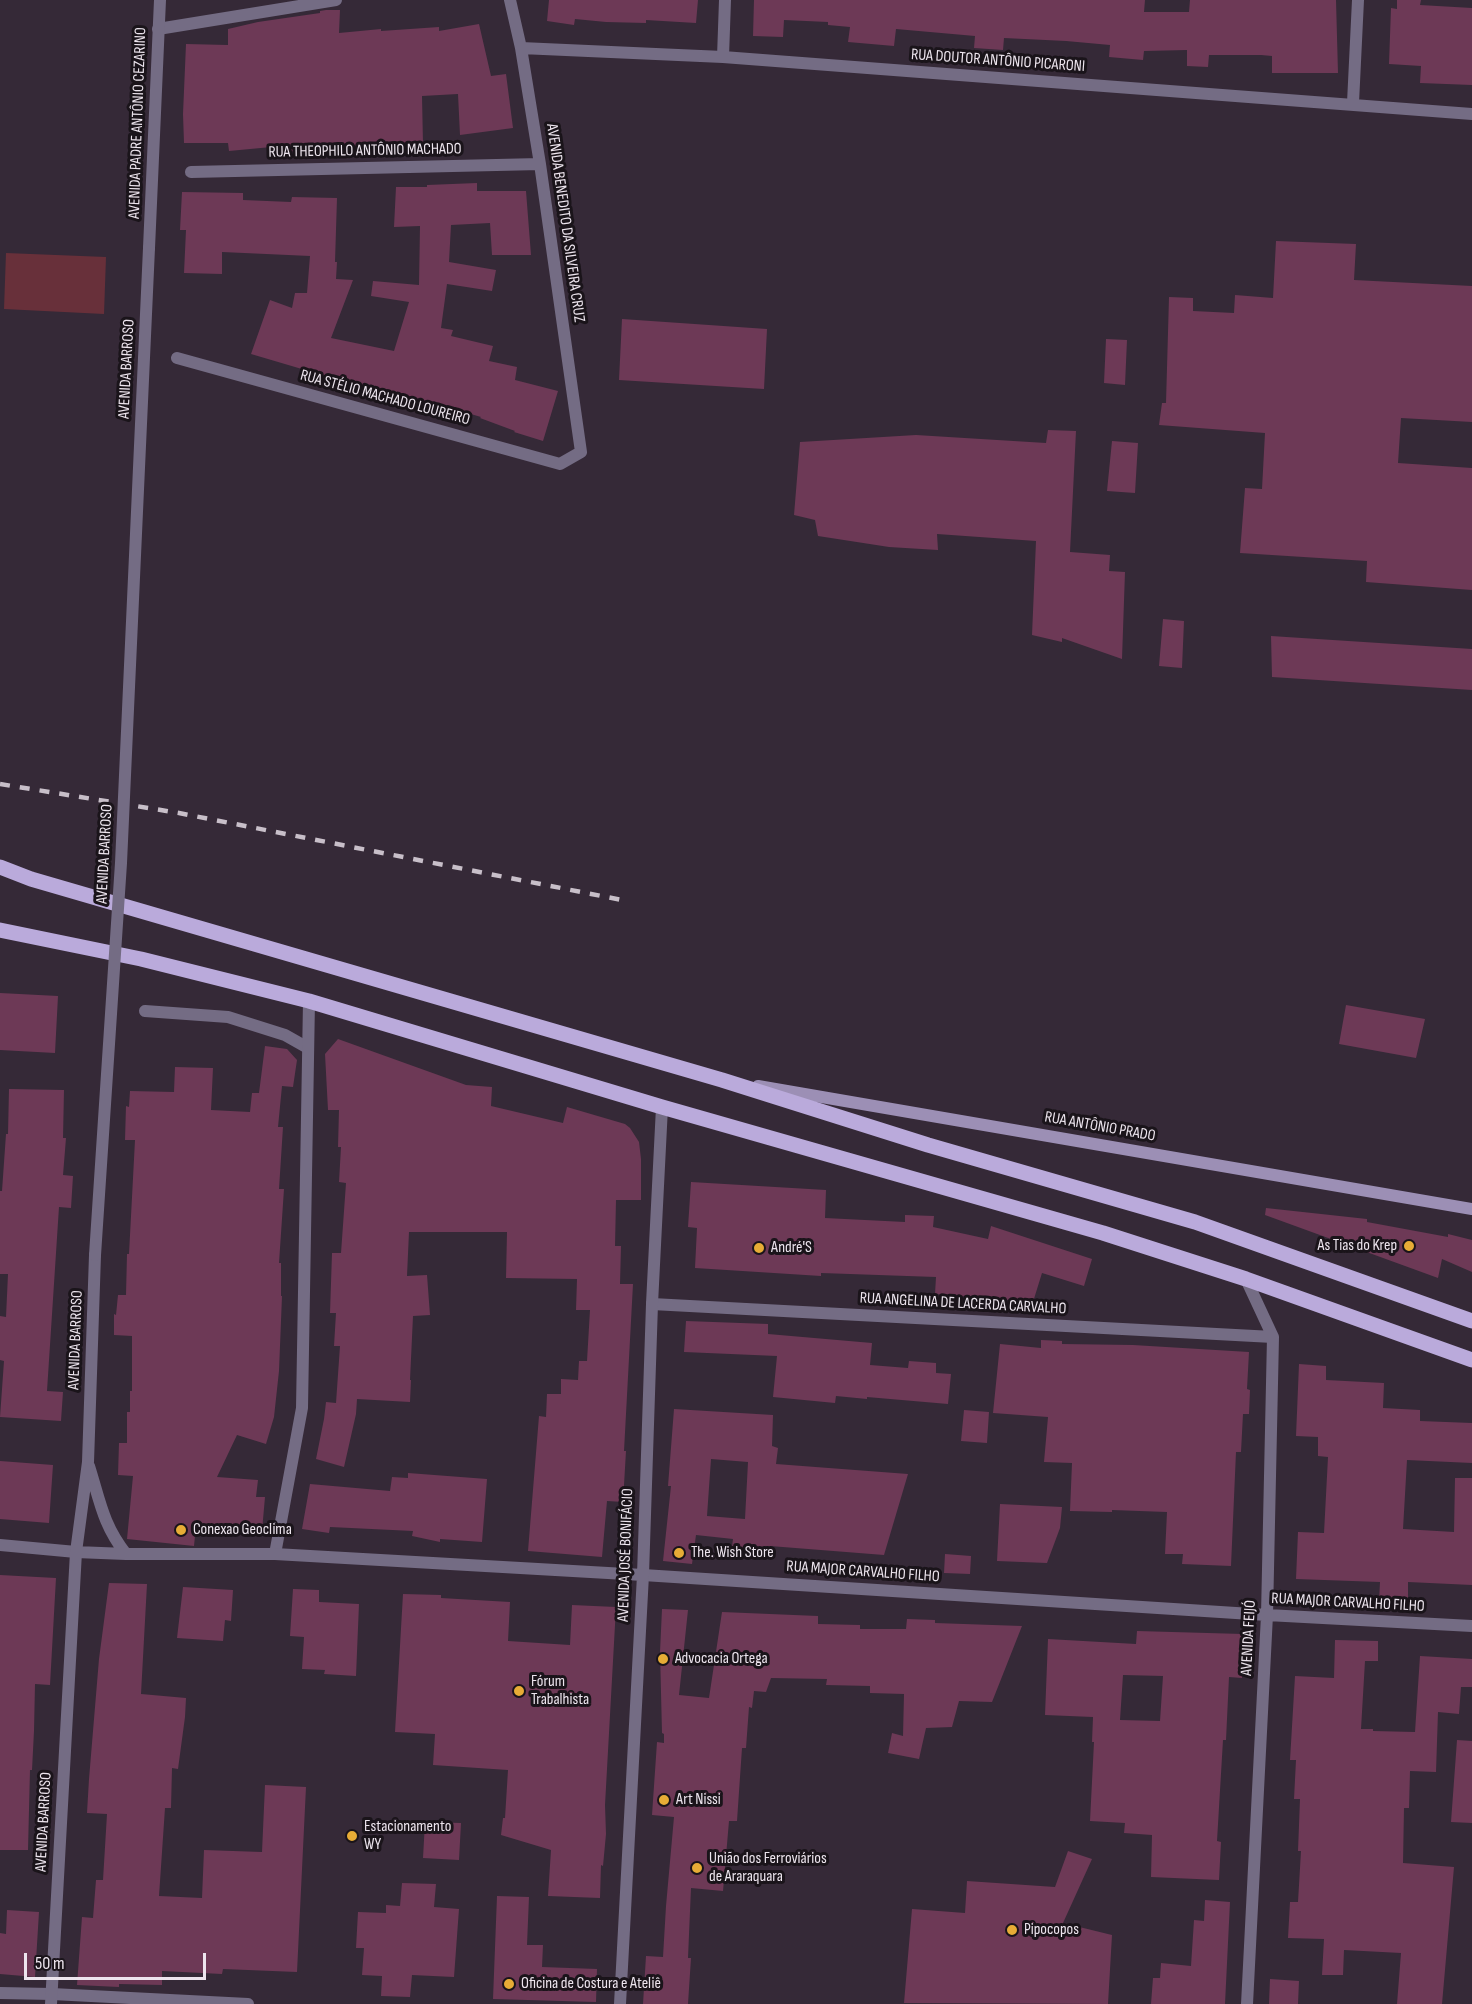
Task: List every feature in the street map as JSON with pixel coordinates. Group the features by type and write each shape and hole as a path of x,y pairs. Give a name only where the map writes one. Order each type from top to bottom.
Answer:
{"main road":[{"path":"0,867 31,879 722,1080 928,1145 1196,1222 1472,1321"},
{"path":"0,930 141,959 309,1001 662,1107 1103,1233 1246,1279 1472,1360"},
{"name":"RUA ANTÔNIO PRADO","path":"722,1080 955,1118 1472,1209"}],"street":[{"name":"AVENIDA PADRE ANTÔNIO CEZARINO","path":"149,248 160,0"},
{"path":"158,29 336,0"},
{"name":"AVENIDA BENEDITO DA SILVEIRA CRUZ","path":"510,0 521,48 540,164 581,452"},
{"path":"723,57 725,0"},
{"path":"1353,103 1358,0"},
{"name":"RUA DOUTOR ANTÔNIO PICARONI","path":"521,48 723,57 1353,103 1472,114"},
{"name":"RUA THEOPHILO ANTÔNIO MACHADO","path":"190,172 540,164"},
{"name":"AVENIDA BARROSO","path":"51,1999 76,1552 88,1462 95,1255 122,862 149,248"},
{"name":"RUA STÉLIO MACHADO LOUREIRO","path":"177,358 560,464 581,452"},
{"path":"275,1554 302,1408 309,1001"},
{"path":"145,1011 228,1017 285,1035 308,1048"},
{"name":"AVENIDA JOSÉ BONIFÁCIO","path":"620,2004 643,1575 652,1304 662,1107"},
{"name":"AVENIDA FEIJÓ","path":"1246,1279 1273,1337 1267,1615 1247,2004"},
{"name":"RUA ANGELINA DE LACERDA CARVALHO","path":"652,1304 1273,1337"},
{"name":"AVENIDA BARROSO","path":"88,1462 105,1520 113,1537 126,1554"},
{"name":"RUA MAJOR CARVALHO FILHO","path":"0,1545 126,1554 275,1554 1472,1626"},
{"path":"0,1993 51,1999 248,2004"}],"shaded area":[{"path":"6,253 106,257 104,314 4,309"}],"building":[{"path":"549,0 698,0 696,23 646,20 646,23 606,22 575,19 574,25 547,21"},
{"path":"754,0 1145,0 1144,12 1189,12 1190,0 1336,0 1338,73 1272,73 1272,56 1261,55 1209,55 1208,67 1187,66 1187,50 1144,51 1143,60 1109,57 1110,45 1066,41 1004,38 1003,50 974,48 975,36 896,29 894,46 848,42 850,27 828,25 828,22 784,20 783,37 753,36"},
{"path":"1397,0 1421,0 1420,5 1472,8 1472,85 1420,83 1421,66 1389,64 1391,8 1397,9"},
{"path":"326,10 340,10 339,33 439,27 439,31 479,24 491,76 506,74 513,128 460,135 458,94 422,96 423,144 310,152 282,151 282,146 229,151 228,143 184,143 186,44 228,45 228,29 320,13"},
{"path":"477,183 477,191 526,191 531,255 492,255 490,223 451,225 449,262 496,270 492,291 447,284 441,328 453,330 451,336 493,346 489,361 517,367 515,380 558,391 543,441 514,432 481,417 402,394 401,396 356,385 251,354 270,300 292,308 295,293 307,293 310,256 222,252 222,274 184,273 186,230 180,230 182,192 243,193 243,200 291,202 292,197 337,198 336,279 353,280 331,338 394,351 409,302 371,296 373,281 419,285 420,226 394,227 396,187"},
{"path":"1276,241 1356,244 1354,280 1472,286 1472,422 1401,418 1398,463 1472,468 1472,590 1366,582 1367,561 1240,553 1245,488 1262,489 1265,433 1159,425 1162,403 1166,403 1169,297 1193,298 1193,311 1234,313 1235,295 1273,298"},
{"path":"622,319 767,329 764,389 619,380"},
{"path":"1106,339 1127,340 1125,385 1104,383"},
{"path":"1048,430 1076,431 1070,552 1110,555 1109,571 1125,572 1122,659 1062,638 1062,642 1032,635 1036,541 937,534 938,550 889,547 818,536 815,520 794,515 800,442 916,435 1046,443"},
{"path":"1112,441 1138,443 1135,493 1107,491"},
{"path":"1163,619 1184,621 1182,668 1159,666"},
{"path":"1271,636 1472,649 1472,690 1272,677"},
{"path":"0,993 58,996 55,1053 0,1050"},
{"path":"1346,1005 1425,1019 1416,1058 1339,1044"},
{"path":"338,1039 466,1085 492,1087 491,1106 563,1123 567,1107 625,1124 639,1142 641,1200 616,1200 615,1246 621,1246 620,1284 633,1284 623,1502 607,1501 602,1557 528,1551 539,1416 546,1417 547,1394 561,1394 561,1379 578,1380 579,1361 587,1361 590,1310 576,1310 577,1279 506,1278 507,1232 409,1232 407,1276 427,1275 430,1315 413,1316 410,1402 357,1399 356,1414 344,1467 316,1459 326,1402 336,1403 340,1346 334,1346 336,1313 330,1313 332,1253 341,1253 346,1183 339,1182 341,1147 338,1147 339,1110 328,1110 325,1054"},
{"path":"265,1046 287,1049 297,1060 293,1087 282,1086 278,1127 283,1127 279,1189 284,1189 279,1263 281,1263 282,1296 279,1371 274,1417 266,1444 237,1435 217,1477 258,1480 256,1497 265,1497 262,1531 196,1526 194,1546 127,1539 133,1476 118,1475 119,1443 127,1443 127,1412 130,1412 130,1391 132,1391 132,1336 114,1335 114,1314 116,1315 118,1295 126,1295 127,1254 129,1254 135,1140 125,1140 126,1106 129,1107 130,1091 174,1092 175,1067 213,1068 211,1110 250,1112 252,1093 259,1093"},
{"path":"9,1089 64,1090 63,1138 66,1138 63,1175 73,1176 71,1208 59,1207 47,1391 63,1392 61,1421 0,1417 4,1361 0,1360 0,1316 6,1317 8,1274 0,1274 0,1191 2,1191 6,1134 8,1134"},
{"path":"691,1182 826,1190 825,1218 905,1222 905,1215 934,1216 933,1227 988,1239 991,1226 1092,1259 1084,1286 1042,1273 1033,1302 935,1294 936,1277 821,1273 821,1276 695,1268 697,1228 688,1227"},
{"path":"1266,1208 1367,1219 1367,1222 1448,1237 1448,1234 1472,1240 1472,1272 1442,1259 1438,1278 1265,1215"},
{"path":"686,1321 768,1324 768,1334 872,1343 870,1365 908,1368 909,1361 936,1363 936,1373 951,1374 948,1404 867,1397 867,1399 836,1396 835,1403 773,1397 777,1356 684,1352"},
{"path":"1041,1340 1062,1341 1062,1344 1133,1345 1249,1352 1247,1389 1250,1390 1249,1414 1243,1414 1241,1452 1236,1452 1231,1566 1182,1564 1183,1554 1165,1554 1167,1512 1070,1511 1072,1463 1044,1462 1048,1417 993,1413 1000,1344 1041,1348"},
{"path":"1299,1364 1326,1366 1326,1380 1384,1383 1383,1408 1420,1410 1420,1421 1472,1423 1472,1463 1407,1460 1403,1529 1454,1532 1455,1478 1472,1478 1472,1585 1408,1582 1408,1602 1379,1601 1380,1582 1296,1579 1298,1532 1324,1533 1328,1457 1318,1456 1318,1437 1296,1436"},
{"path":"674,1409 773,1415 772,1446 778,1448 776,1464 908,1474 884,1555 770,1546 769,1555 731,1554 733,1539 696,1535 692,1564 663,1561 671,1486 668,1486","holes":["711,1459 748,1462 745,1519 707,1516"]},
{"path":"964,1410 989,1412 987,1443 961,1441"},
{"path":"0,1461 53,1465 49,1523 0,1519"},
{"path":"408,1473 487,1479 482,1542 440,1539 440,1542 412,1536 413,1531 330,1527 329,1533 302,1529 310,1484 390,1491 392,1477 408,1478"},
{"path":"1000,1504 1062,1507 1060,1528 1047,1563 997,1561"},
{"path":"945,1554 971,1556 970,1574 944,1573"},
{"path":"0,1575 56,1578 50,1685 35,1684 28,1850 0,1850"},
{"path":"109,1583 147,1584 141,1694 186,1698 178,1769 172,1768 171,1808 165,1808 159,1896 202,1898 204,1850 262,1852 265,1785 306,1787 297,1972 223,1969 222,1974 162,1971 162,1985 119,1984 119,1987 77,1985 82,1917 93,1918 96,1880 103,1880 107,1814 87,1813 99,1659"},
{"path":"183,1587 233,1590 231,1621 225,1620 223,1641 177,1638"},
{"path":"293,1589 319,1590 319,1602 359,1604 356,1676 324,1674 325,1670 302,1669 304,1637 290,1636"},
{"path":"403,1594 441,1595 441,1598 510,1602 508,1641 570,1645 572,1605 616,1607 605,1805 606,1834 603,1866 601,1865 600,1898 548,1896 551,1850 501,1835 503,1818 505,1818 508,1770 433,1765 435,1734 395,1732"},
{"path":"662,1609 688,1610 679,1695 709,1698 722,1612 818,1616 818,1624 860,1625 860,1629 906,1629 907,1619 935,1620 935,1623 1022,1626 992,1702 959,1701 952,1727 926,1728 919,1759 888,1753 892,1733 903,1736 904,1694 870,1693 870,1686 826,1685 827,1679 771,1678 766,1692 754,1691 752,1708 749,1707 746,1748 742,1748 737,1821 729,1821 723,1891 691,1888 688,1958 691,1958 688,2004 643,2004 646,1956 663,1957 674,1817 652,1815 657,1742 664,1743 660,1652"},
{"path":"1137,1631 1243,1634 1242,1678 1229,1677 1217,1841 1221,1842 1219,1880 1151,1877 1152,1835 1124,1833 1125,1823 1090,1821 1093,1717 1045,1715 1048,1639 1136,1644","holes":["1123,1675 1163,1676 1160,1721 1120,1720"]},
{"path":"1335,1640 1378,1641 1378,1661 1365,1661 1361,1729 1373,1729 1373,1731 1415,1732 1420,1656 1472,1659 1472,1687 1461,1687 1459,1714 1438,1712 1436,1772 1410,1771 1409,1808 1404,1808 1403,1863 1454,1867 1442,2004 1397,2004 1401,1953 1344,1950 1343,1975 1322,1975 1324,1939 1288,1938 1290,1902 1298,1902 1301,1851 1298,1851 1300,1799 1294,1799 1296,1760 1290,1760 1295,1676 1334,1678"},
{"path":"1457,1740 1472,1741 1472,1823 1451,1822"},
{"path":"425,1822 461,1823 459,1860 423,1858"},
{"name":"Pipocopos","path":"1068,1851 1092,1859 1063,1923 1112,1935 1108,2004 904,2003 912,1909 965,1913 967,1881 1055,1887"},
{"path":"402,1883 436,1884 434,1907 459,1909 454,1977 412,1975 410,1997 381,1996 382,1976 362,1975 364,1948 356,1948 358,1912 386,1913 386,1905 400,1906"},
{"path":"497,1896 529,1897 527,1945 543,1945 542,1967 597,1969 596,2002 493,1999"},
{"path":"1205,1900 1230,1902 1225,2004 1151,2004 1153,1978 1160,1978 1161,1963 1191,1966 1194,1920 1204,1921"},
{"path":"7,1910 39,1912 35,1977 0,1974 0,1933 6,1934"},
{"path":"1270,1979 1299,1981 1298,2004 1269,2004"}],"railway":[{"path":"0,784 179,813 627,901"}],"place":[{"name":"As Tias do Krep","path":"1409,1246"},
{"name":"André'S","path":"759,1248"},
{"name":"Conexao Geoclima","path":"181,1530"},
{"name":"The. Wish Store","path":"679,1553"},
{"name":"Advocacia Ortega","path":"663,1659"},
{"name":"Fórum Trabalhista","path":"519,1691"},
{"name":"Art Nissi","path":"664,1800"},
{"name":"Estacionamento WY","path":"352,1836"},
{"name":"União dos Ferroviários de Araraquara","path":"697,1868"},
{"name":"Pipocopos","path":"1012,1930"},
{"name":"Oficina de Costura e Ateliê","path":"509,1984"}]}
